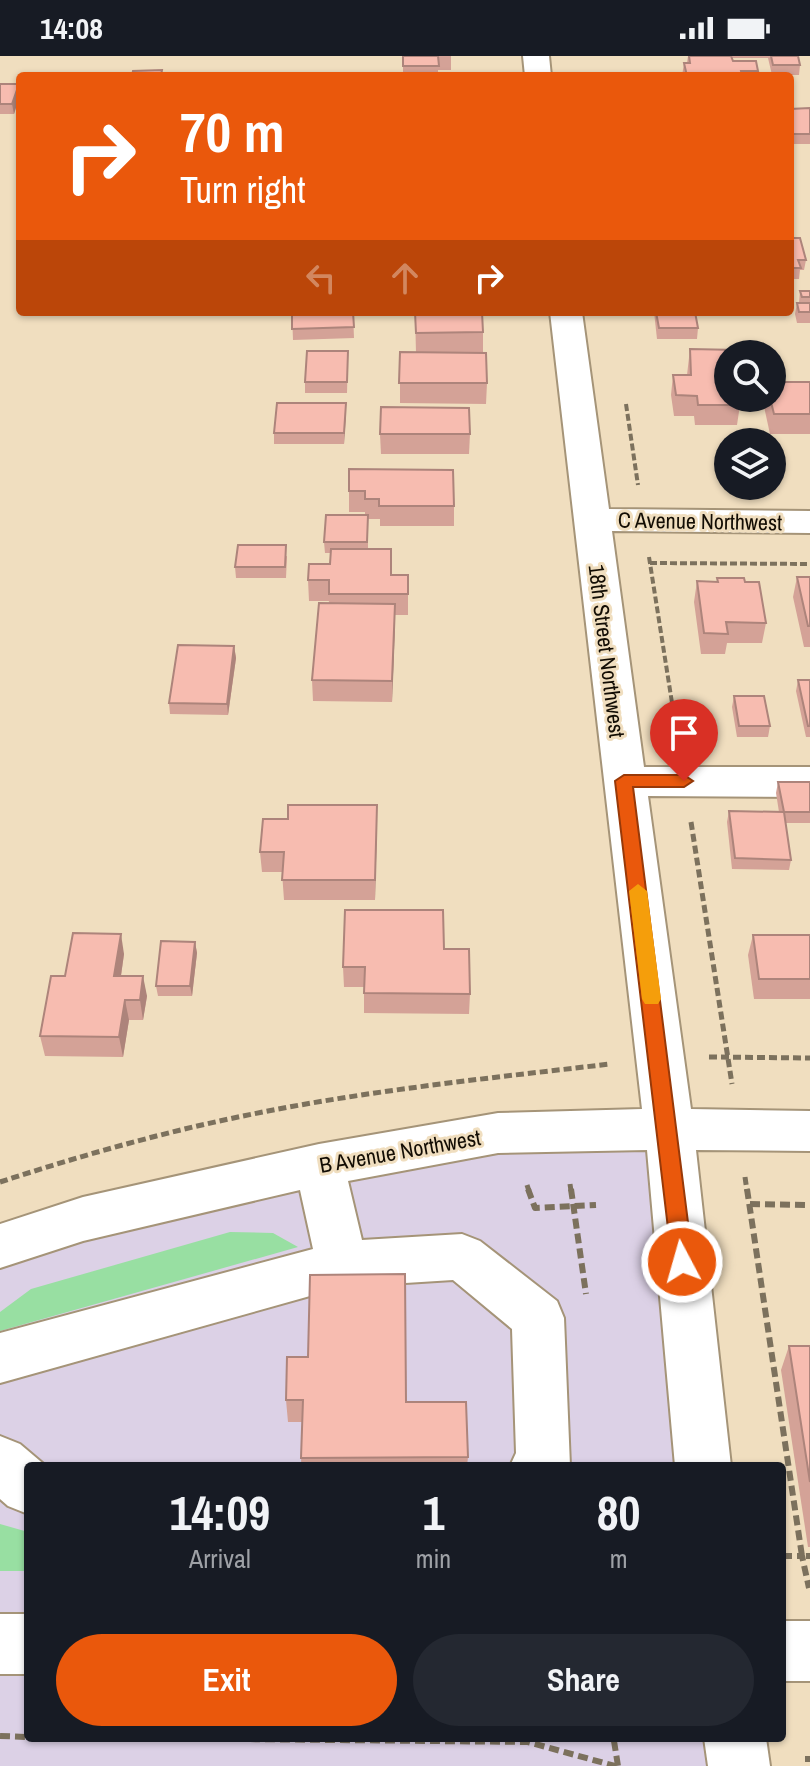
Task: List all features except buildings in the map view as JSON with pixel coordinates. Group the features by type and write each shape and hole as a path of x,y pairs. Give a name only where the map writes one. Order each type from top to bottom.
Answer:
{"street":[{"name":"18th Street Northwest","path":"566,316 669,1129 703,1462"},
{"name":"C Avenue Northwest","path":"590,520 810,522"},
{"path":"624,781 810,782"},
{"name":"B Avenue Northwest","path":"0,1246 83,1219 319,1165 498,1133 669,1129 810,1131"},
{"path":"319,1165 342,1264"},
{"path":"0,1358 342,1264 462,1257 538,1318 544,1462"},
{"path":"0,1463 24,1484"},
{"path":"0,1644 24,1644"},
{"path":"786,1651 810,1651"},
{"path":"736,1742 739,1766"}],"path":[{"path":"625,395 639,490"},
{"path":"650,563 810,564"},
{"path":"696,1057 810,1058"},
{"path":"0,1182 54,1164 188,1129 334,1099 611,1063"},
{"path":"745,1176 809,1588"},
{"path":"527,1185 535,1208 596,1205"},
{"path":"750,1204 810,1205"},
{"path":"0,1736 24,1737"},
{"path":"528,1742 616,1766 614,1742"}],"shaded area":[{"path":"669,1129 703,1462 24,1462 24,1742 736,1742 739,1766 0,1766 0,1246 319,1165"}],"green space":[{"path":"230,1232 273,1233 298,1247 0,1331 0,1312 31,1289"},
{"path":"0,1524 24,1531 24,1571 0,1571"}],"slow traffic":[{"path":"638,891 652,999"}],"route":[{"path":"682,1262 669,1129 624,781 684,781"}]}
